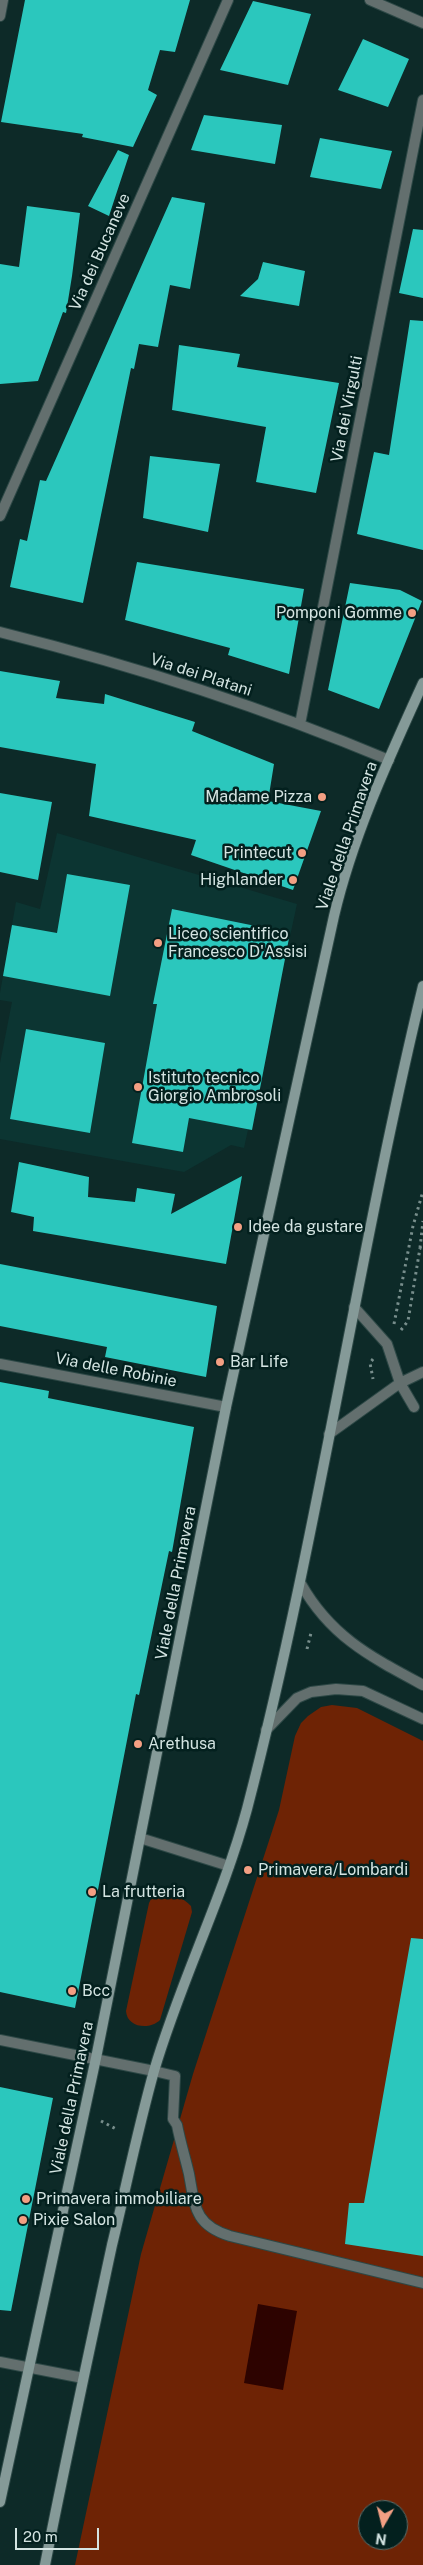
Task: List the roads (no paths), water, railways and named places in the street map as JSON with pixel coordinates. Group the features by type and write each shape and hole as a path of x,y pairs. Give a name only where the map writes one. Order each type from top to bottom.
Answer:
{"main road":[{"name":"Viale della Primavera","path":"0,2502 96,2058 226,1407 335,908 389,760 423,683"},
{"path":"44,2565 83,2378 137,2136 154,2071 229,1866 247,1809 266,1730 300,1584 354,1307 423,986"}],"street":[{"path":"0,16 3,0"},
{"name":"Via dei Bucaneve","path":"0,516 228,0"},
{"path":"370,0 423,23"},
{"name":"Via dei Virgulti","path":"300,724 423,100"},
{"name":"Via dei Platani","path":"0,632 157,676 300,724 389,760"},
{"path":"354,1307 387,1344 400,1383 414,1407"},
{"name":"Via delle Robinie","path":"0,1364 226,1407"},
{"path":"329,1434 400,1383 423,1372"},
{"path":"300,1584 317,1611 331,1627 360,1649 423,1685"},
{"path":"266,1730 297,1698 311,1692 336,1688 363,1690 423,1719"},
{"path":"140,1838 229,1866"},
{"path":"0,2040 96,2058 176,2076 173,2119 177,2125 194,2203 202,2220 210,2228 230,2236 423,2282"},
{"path":"0,2362 83,2378"}],"place":[{"name":"Pomponi Gomme","path":"412,613"},
{"name":"Madame Pizza","path":"322,797"},
{"name":"Printecut","path":"302,853"},
{"name":"Highlander","path":"293,880"},
{"name":"Liceo scientifico Francesco D'Assisi","path":"158,943"},
{"name":"Istituto tecnico Giorgio Ambrosoli","path":"138,1087"},
{"name":"Idee da gustare","path":"238,1227"},
{"name":"Bar Life","path":"220,1362"},
{"name":"Arethusa","path":"138,1744"},
{"name":"Primavera/Lombardi","path":"248,1870"},
{"name":"La frutteria","path":"92,1892"},
{"name":"Bcc","path":"72,1991"},
{"name":"Primavera immobiliare","path":"26,2199"},
{"name":"Pixie Salon","path":"23,2220"}]}
